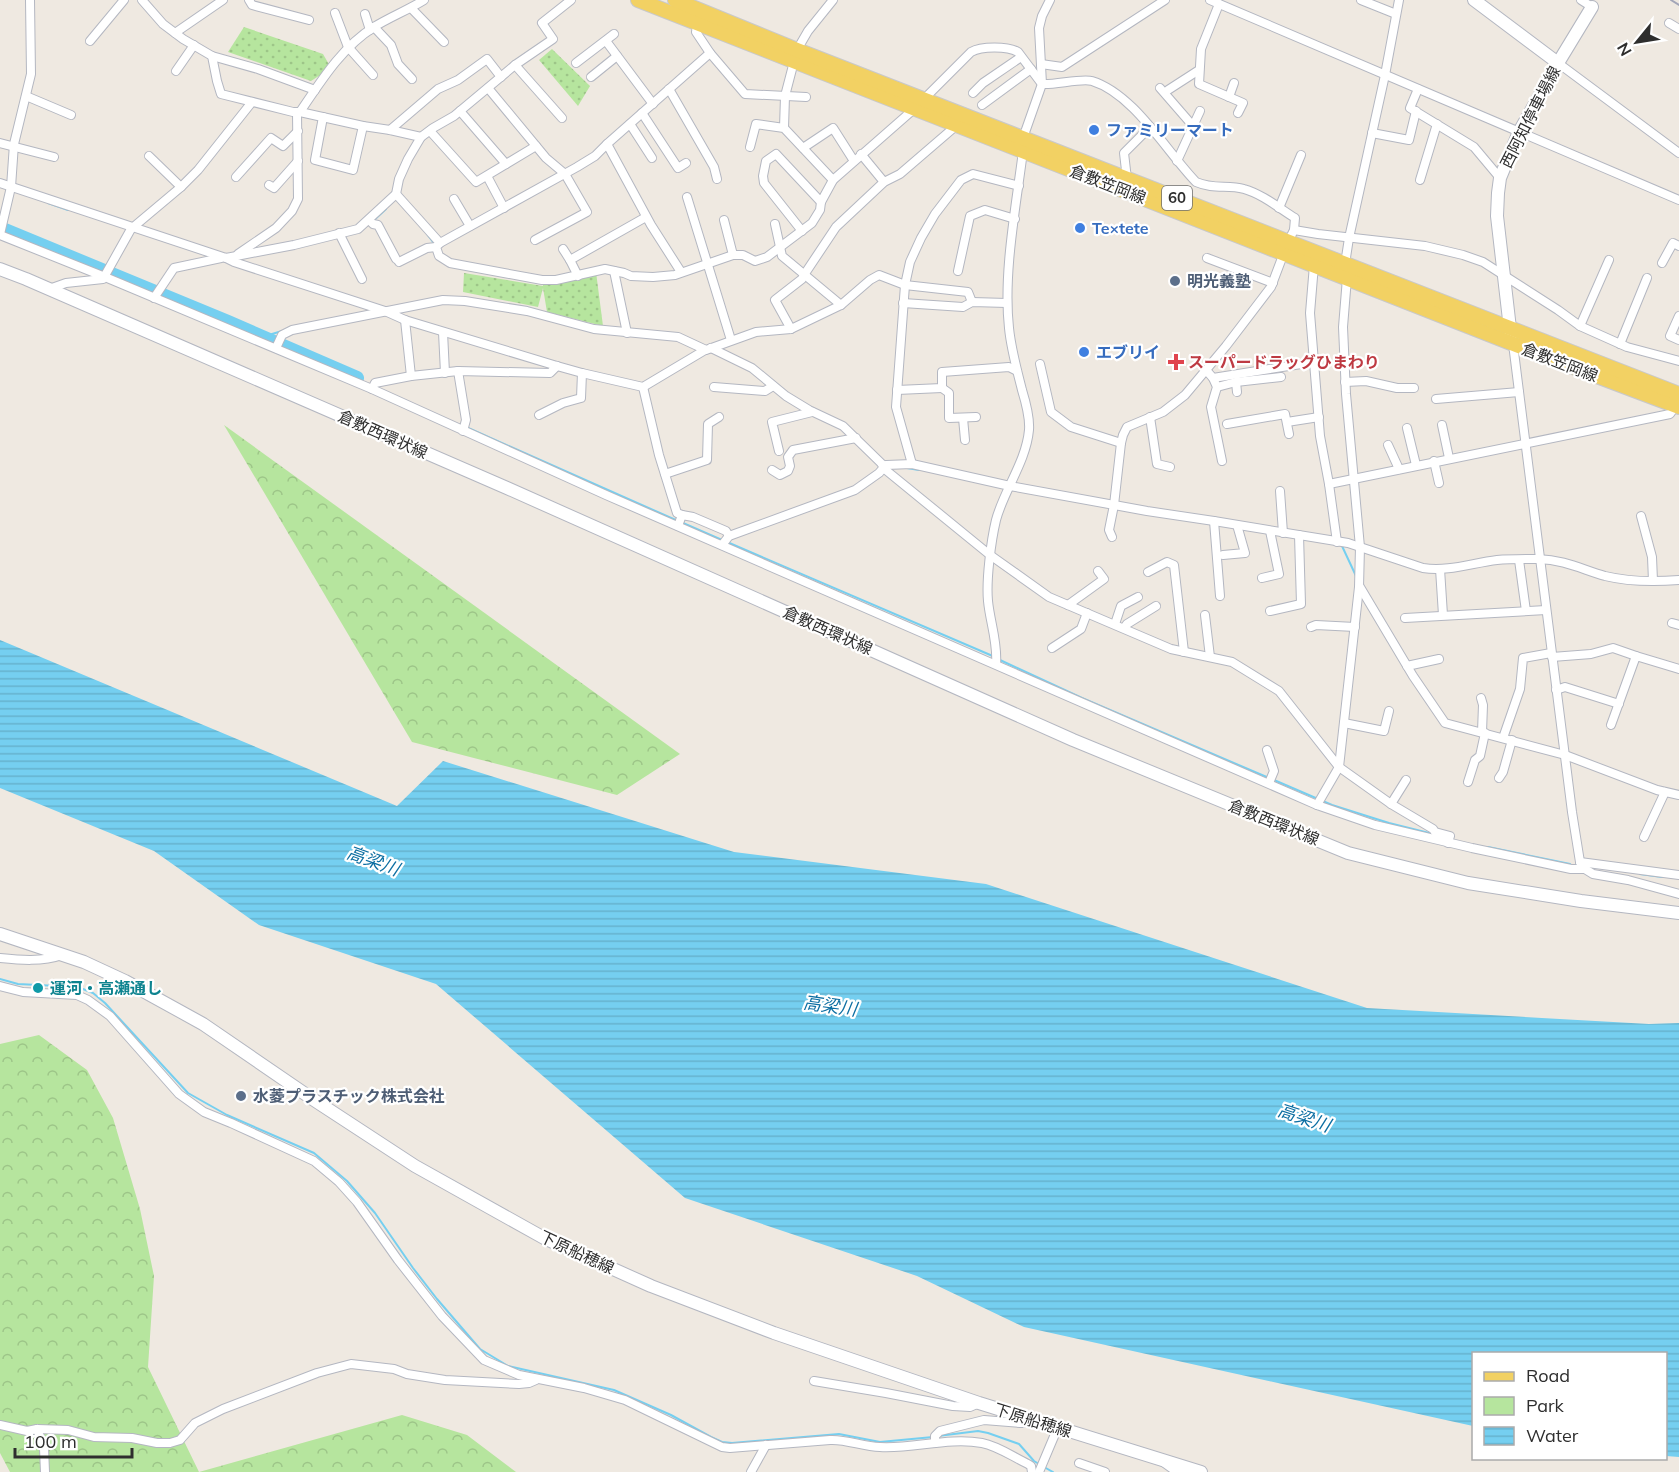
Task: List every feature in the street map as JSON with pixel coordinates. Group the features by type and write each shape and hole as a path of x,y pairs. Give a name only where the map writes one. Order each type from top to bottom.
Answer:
{"main road":[{"name":"倉敷笠岡線","path":"638,0 699,17 1023,145 1289,242 1314,265 1346,271 1509,327 1678,402"},
{"name":"倉敷笠岡線","path":"675,0 699,17"},
{"path":"1474,0 1558,63"},
{"name":"西阿知停車場線","path":"1513,344 1509,327 1497,206 1500,178 1519,132 1592,7"},
{"name":"倉敷笠岡線","path":"919,104 957,125 1127,179 1289,242 1346,271 1513,344 1678,402"},
{"name":"倉敷西環状線","path":"0,269 518,493 1073,740 1348,853 1468,883 1581,901 1679,913"},
{"name":"下原船穂線","path":"0,934 84,962 125,981 203,1024 415,1166 544,1238 651,1286 763,1329 979,1403 1201,1472"}],"street":[{"path":"30,0 31,74 14,147 11,190 1,232 278,345 1375,825 1571,869 1582,865 1679,874"},
{"path":"90,41 124,0"},
{"path":"142,0 163,24 212,56 258,69 315,90"},
{"path":"175,33 223,0"},
{"path":"249,0 252,5 309,20"},
{"path":"226,258 251,246 276,228 292,212 298,199 299,112 348,47 372,29 424,0"},
{"path":"156,294 174,268 340,236 371,222 396,194 399,179 422,137 460,111 515,65 553,39 542,23 571,0"},
{"path":"784,128 785,96 795,55 808,31 833,0"},
{"path":"996,660 988,603 990,555 996,519 1024,450 1029,430 1027,406 1009,330 1008,274 1023,145 1042,84 1039,28 1050,0"},
{"path":"1041,64 1062,67 1165,0"},
{"path":"1361,0 1396,14"},
{"path":"1319,802 1339,767 1359,587 1360,547 1343,327 1349,238 1399,0"},
{"path":"1581,0 1592,7"},
{"path":"1238,113 1243,103 1199,84 1201,49 1215,2 1679,200"},
{"path":"411,8 444,42"},
{"path":"335,13 348,47 373,75"},
{"path":"365,14 372,29 392,45 398,64 412,79"},
{"path":"699,17 696,32 710,53 745,94 807,97"},
{"path":"1669,22 1679,29"},
{"path":"576,63 614,34"},
{"path":"606,41 652,104"},
{"path":"176,71 194,45"},
{"path":"396,194 438,245 439,256 450,263 542,280 556,280 605,269 631,276 653,277 681,272 733,255 743,255 755,261 767,257 812,223 833,180 919,104 971,52 978,48 1013,49 1042,84"},
{"path":"371,222 378,225 398,261 438,245 595,156 710,53"},
{"path":"212,56 221,94 422,137"},
{"path":"591,77 617,56"},
{"path":"974,93 983,83 1021,57"},
{"path":"390,130 438,89 458,80 487,59 501,77"},
{"path":"1558,63 1679,153"},
{"path":"515,65 562,118"},
{"path":"982,105 1031,69"},
{"path":"1193,126 1164,89 1199,70"},
{"path":"1042,84 1090,80 1116,92 1131,105 1197,182 1208,187 1244,189 1295,218 1289,242 1273,283 1206,370 1185,395 1162,412 1127,428 1122,435 1114,507 1109,530 1112,537"},
{"path":"1228,97 1234,83"},
{"path":"488,88 546,158 565,174 587,212 535,240"},
{"path":"669,89 714,167 717,179"},
{"path":"1418,89 1410,108 1474,147 1500,178"},
{"path":"26,96 70,115"},
{"path":"49,289 66,283 100,280 106,274 131,230 198,170 252,102"},
{"path":"460,111 506,164"},
{"path":"1177,161 1200,111"},
{"path":"1372,133 1409,141 1416,111"},
{"path":"642,113 678,168 686,163"},
{"path":"323,117 315,160 353,170 363,126"},
{"path":"630,124 652,158"},
{"path":"750,147 756,124 784,128 833,180"},
{"path":"1420,180 1437,124"},
{"path":"791,329 775,300 802,279 836,228 884,182 900,174 957,125"},
{"path":"1127,179 1124,153 1150,127"},
{"path":"803,148 833,128 854,161"},
{"path":"236,177 271,138 283,146 298,131"},
{"path":"430,131 476,182 536,146"},
{"path":"0,143 54,157"},
{"path":"607,144 646,217 681,272"},
{"path":"802,231 764,183 766,160 776,154 821,202"},
{"path":"861,154 884,182"},
{"path":"1279,208 1301,155"},
{"path":"149,156 181,187"},
{"path":"269,186 274,188 298,161"},
{"path":"912,464 896,407 903,303 910,262 935,214 961,180 973,174 1019,186"},
{"path":"487,176 504,208"},
{"path":"0,183 11,190 131,230 226,258 385,311 405,320 557,366 643,387 708,349 756,332 791,329 842,305 879,275 905,285 968,292 972,302"},
{"path":"687,197 731,340"},
{"path":"454,198 470,226"},
{"path":"958,271 970,216 985,210 1015,219"},
{"path":"570,260 646,217"},
{"path":"724,220 733,255"},
{"path":"775,224 782,256 842,305"},
{"path":"340,236 362,279"},
{"path":"1289,242 1349,238 1408,243 1463,255 1484,262 1580,326 1648,354 1678,358"},
{"path":"1662,263 1673,243 1679,246"},
{"path":"563,249 578,276"},
{"path":"1207,258 1273,283"},
{"path":"1580,326 1609,260"},
{"path":"1314,265 1310,313 1320,436 1337,542"},
{"path":"614,271 626,331"},
{"path":"1620,344 1647,278"},
{"path":"278,345 282,335 292,330 443,300 453,300 527,311 594,329 678,337 708,349 762,375 772,388 809,412 843,426 887,471 990,555 1049,597 1171,649 1232,662 1279,691 1339,767 1435,832 1450,836 1449,840"},
{"path":"903,303 963,307 972,302 1008,303"},
{"path":"1679,316 1670,336 1679,340"},
{"path":"405,320 411,376"},
{"path":"443,332 445,373"},
{"path":"1513,344 1572,812 1582,865 1596,875 1628,880 1679,894"},
{"path":"1213,378 1314,362"},
{"path":"1040,364 1051,412 1071,427 1121,443"},
{"path":"373,387 411,376 458,371 550,372 557,366"},
{"path":"942,388 942,372 1009,367 1017,371"},
{"path":"1206,370 1217,387 1211,407 1222,461"},
{"path":"458,371 466,420 465,428"},
{"path":"539,415 563,403 581,398 582,373"},
{"path":"1217,387 1236,382 1281,377"},
{"path":"1346,382 1366,381 1414,388"},
{"path":"1236,382 1237,392"},
{"path":"643,387 665,474 680,521"},
{"path":"714,387 765,391 772,388"},
{"path":"897,390 942,388 948,393 949,418 976,417"},
{"path":"1436,399 1519,392"},
{"path":"1329,484 1670,414 1678,402"},
{"path":"779,451 772,422 809,412"},
{"path":"1227,424 1286,414 1289,434"},
{"path":"665,474 707,460 708,424 718,417"},
{"path":"1150,417 1157,464 1170,467"},
{"path":"1287,422 1319,417"},
{"path":"963,418 965,440"},
{"path":"1442,425 1449,459"},
{"path":"1407,428 1416,465"},
{"path":"772,470 780,475 788,471 790,466 788,457 793,450 854,439"},
{"path":"1388,445 1399,469"},
{"path":"1434,461 1439,483"},
{"path":"725,541 855,490 885,467 893,464 912,464 1009,488 1337,542 1424,568 1440,569 1497,560 1540,559 1566,562 1629,580 1679,579"},
{"path":"1280,490 1283,533"},
{"path":"1641,516 1652,557 1653,581"},
{"path":"680,521 693,517 726,531 725,541"},
{"path":"1214,523 1220,596"},
{"path":"1223,555 1245,553 1237,525"},
{"path":"1262,578 1280,574 1270,531"},
{"path":"1270,611 1301,604 1299,536"},
{"path":"1519,560 1526,611"},
{"path":"1148,572 1167,562 1174,565 1184,652"},
{"path":"1440,569 1443,615"},
{"path":"1068,605 1104,579 1098,571"},
{"path":"1359,587 1445,723 1565,755 1665,792 1679,795"},
{"path":"1120,626 1121,606 1138,597"},
{"path":"1120,626 1156,606"},
{"path":"1405,618 1546,610"},
{"path":"1052,648 1082,628 1087,613"},
{"path":"1205,615 1210,657"},
{"path":"1311,627 1316,625 1355,627"},
{"path":"1499,778 1503,772 1520,689 1523,658 1592,654 1613,648 1679,669"},
{"path":"1611,725 1635,656"},
{"path":"1407,666 1439,659"},
{"path":"1556,690 1565,687 1619,704"},
{"path":"1468,782 1475,760 1480,756 1483,705 1480,698"},
{"path":"1344,723 1384,731 1389,711"},
{"path":"1267,750 1274,771 1270,780"},
{"path":"1391,804 1406,780"},
{"path":"1644,837 1665,792"},
{"path":"0,958 23,961 62,955"},
{"path":"0,986 23,992 77,995 88,1000 110,1016 179,1094 204,1112 314,1161 339,1182 357,1202 398,1260 469,1346 484,1360 519,1376 584,1388 625,1400 722,1447 729,1448 830,1440 884,1448 935,1440 980,1443 989,1445 1036,1469 1058,1427"},
{"path":"0,1425 27,1431 68,1430 94,1437 132,1438 170,1443 180,1440 195,1423 223,1409 317,1373 351,1364 394,1369 406,1374 445,1380 519,1384 537,1380"},
{"path":"814,1381 953,1406 970,1407 979,1403"},
{"path":"935,1440 940,1431 984,1420 1020,1423 1027,1417"},
{"path":"37,1429 44,1448 45,1472"},
{"path":"751,1472 766,1445"},
{"path":"1160,1460 1177,1472"},
{"path":"1079,1463 1105,1472"}],"green space":[{"path":"244,27 323,54 331,68 311,81 228,52"},
{"path":"552,49 590,86 578,106 539,60"},
{"path":"596,272 603,326 547,312 543,288 538,307 463,292 464,273 543,286 542,279"},
{"path":"224,425 680,754 617,795 412,742"},
{"path":"39,1035 87,1070 113,1118 140,1209 154,1276 148,1367 199,1472 10,1472 0,1453 0,1044"},
{"path":"402,1415 467,1435 516,1472 199,1472"}],"water":[{"name":"高梁川","path":"0,640 397,806 443,761 734,852 986,884 1367,1008 1649,1024 1679,1023 1679,1457 1667,1456 1667,1352 1472,1352 1472,1426 1024,1327 917,1276 685,1198 436,984 259,925 154,851 0,788"}],"waterway":[{"path":"48,203 68,210"},
{"path":"373,221 386,209"},
{"path":"0,228 357,378"},
{"path":"427,234 433,242"},
{"path":"262,337 282,331"},
{"path":"466,427 678,521"},
{"path":"907,468 919,470"},
{"path":"683,523 722,540"},
{"path":"727,542 995,657"},
{"path":"1342,546 1356,576"},
{"path":"1000,660 1082,698 1269,778"},
{"path":"1274,780 1332,805 1433,834"},
{"path":"1488,847 1570,864"},
{"path":"1640,874 1662,877"},
{"path":"0,979 18,984 78,987 93,993 105,1003 188,1093 227,1115 314,1153 347,1181 375,1213 413,1268 480,1349 508,1366 614,1390 671,1415 722,1442 839,1434 880,1442 933,1437"},
{"path":"938,1436 978,1431 988,1433 1019,1444 1039,1464"},
{"path":"1044,1467 1053,1472"}],"railway":[{"path":"1671,0 1679,5"}],"place":[{"name":"ファミリーマート","path":"1094,130"},
{"name":"Te×tete","path":"1080,228"},
{"name":"明光義塾","path":"1175,281"},
{"name":"エブリイ","path":"1084,352"},
{"name":"スーパードラッグひまわり","path":"1176,362"},
{"name":"運河・高瀬通し","path":"38,988"},
{"name":"水菱プラスチック株式会社","path":"241,1096"}]}
